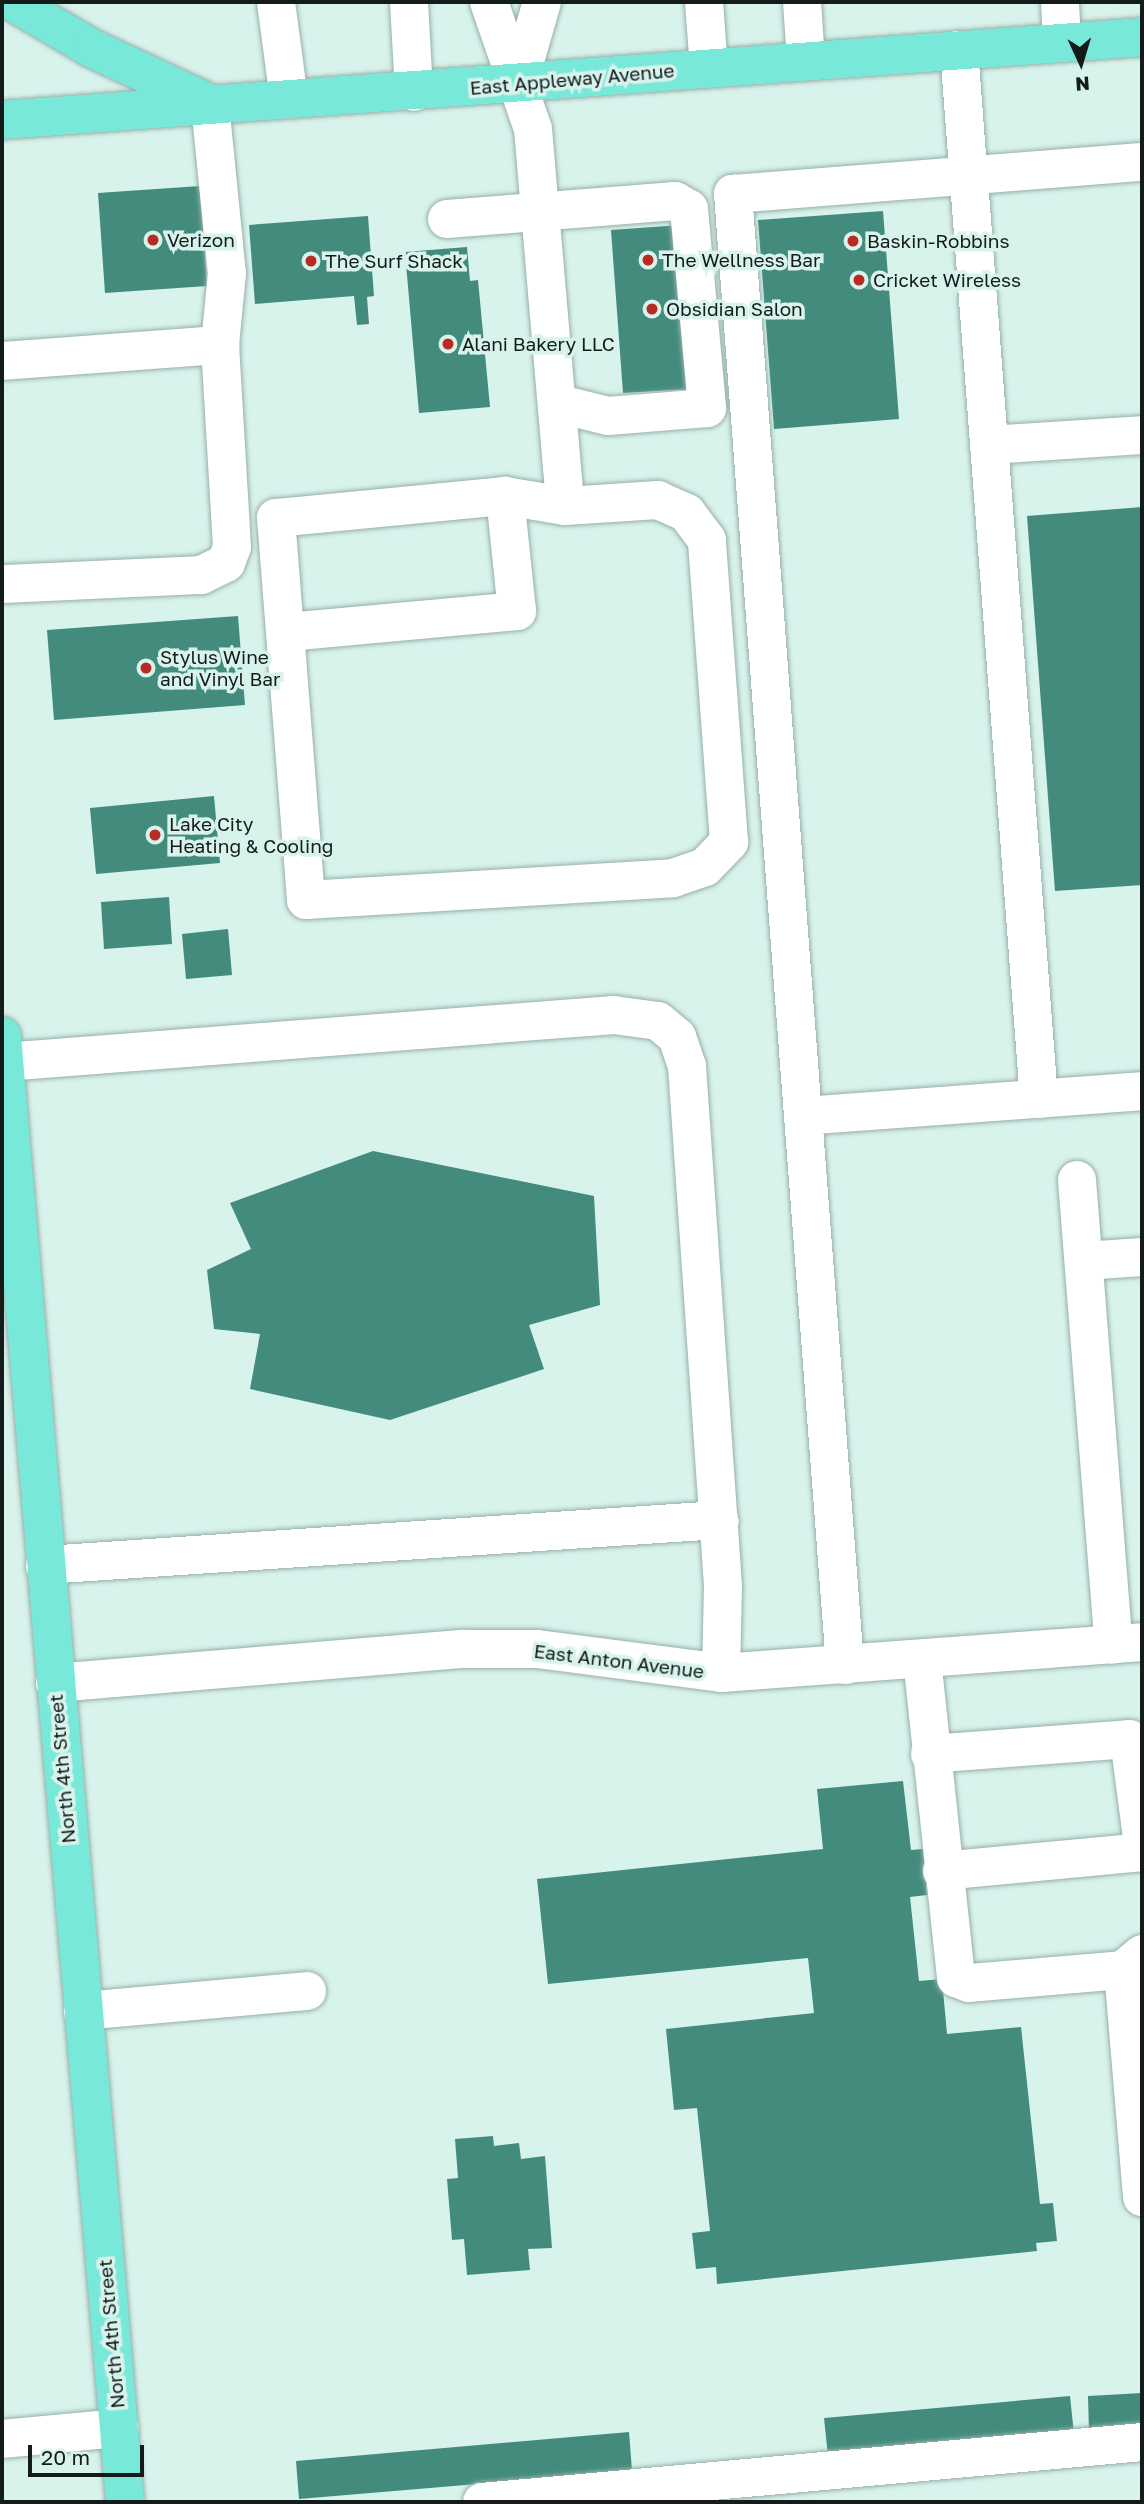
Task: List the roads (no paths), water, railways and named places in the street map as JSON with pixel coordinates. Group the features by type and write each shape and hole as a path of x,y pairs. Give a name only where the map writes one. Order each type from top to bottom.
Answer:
{"main road":[{"path":"13,2 91,48 210,104"},
{"name":"East Appleway Avenue","path":"2,120 1142,37"},
{"name":"North 4th Street","path":"3,1049 9,1192 46,1565 125,2502"}],"street":[{"path":"276,2 289,99"},
{"path":"409,2 414,92"},
{"path":"489,2 519,82 533,129 543,212 565,506"},
{"path":"519,82 542,2"},
{"path":"704,2 709,68"},
{"path":"802,2 806,61"},
{"path":"1060,2 1062,43"},
{"path":"959,50 1039,1099"},
{"path":"2,584 216,571 232,547 220,345 227,273 210,104"},
{"path":"845,1665 733,194 1142,162"},
{"path":"447,219 676,201 694,222 708,408 608,416 559,404"},
{"path":"2,360 220,345"},
{"path":"989,445 1142,435"},
{"path":"230,522 505,496 565,506 659,500 687,513 707,540 729,842 705,867 673,878 306,900 276,518"},
{"path":"287,632 517,611 505,496"},
{"path":"3,1049 614,1015 658,1021 677,1037 687,1066 719,1520 721,1673"},
{"path":"803,1116 1142,1091"},
{"path":"1077,1180 1128,1643"},
{"path":"1084,1261 1142,1256"},
{"path":"46,1565 719,1520"},
{"name":"East Anton Avenue","path":"55,1683 464,1649 537,1649 721,1673 1128,1643"},
{"path":"922,1659 952,1970 962,1982 1133,1962 1142,2197"},
{"path":"930,1754 1129,1739 1142,1838"},
{"path":"942,1871 1142,1852"},
{"path":"83,2011 307,1991"},
{"path":"2,2439 119,2428"},
{"path":"482,2502 763,2490 1142,2442"}],"place":[{"name":"Verizon","path":"153,240"},
{"name":"Baskin-Robbins","path":"853,241"},
{"name":"The Wellness Bar","path":"648,260"},
{"name":"The Surf Shack","path":"311,261"},
{"name":"Cricket Wireless","path":"859,280"},
{"name":"Obsidian Salon","path":"652,309"},
{"name":"Alani Bakery LLC","path":"448,344"},
{"name":"Stylus Wine and Vinyl Bar","path":"146,668"},
{"name":"Lake City Heating & Cooling","path":"155,835"}]}
